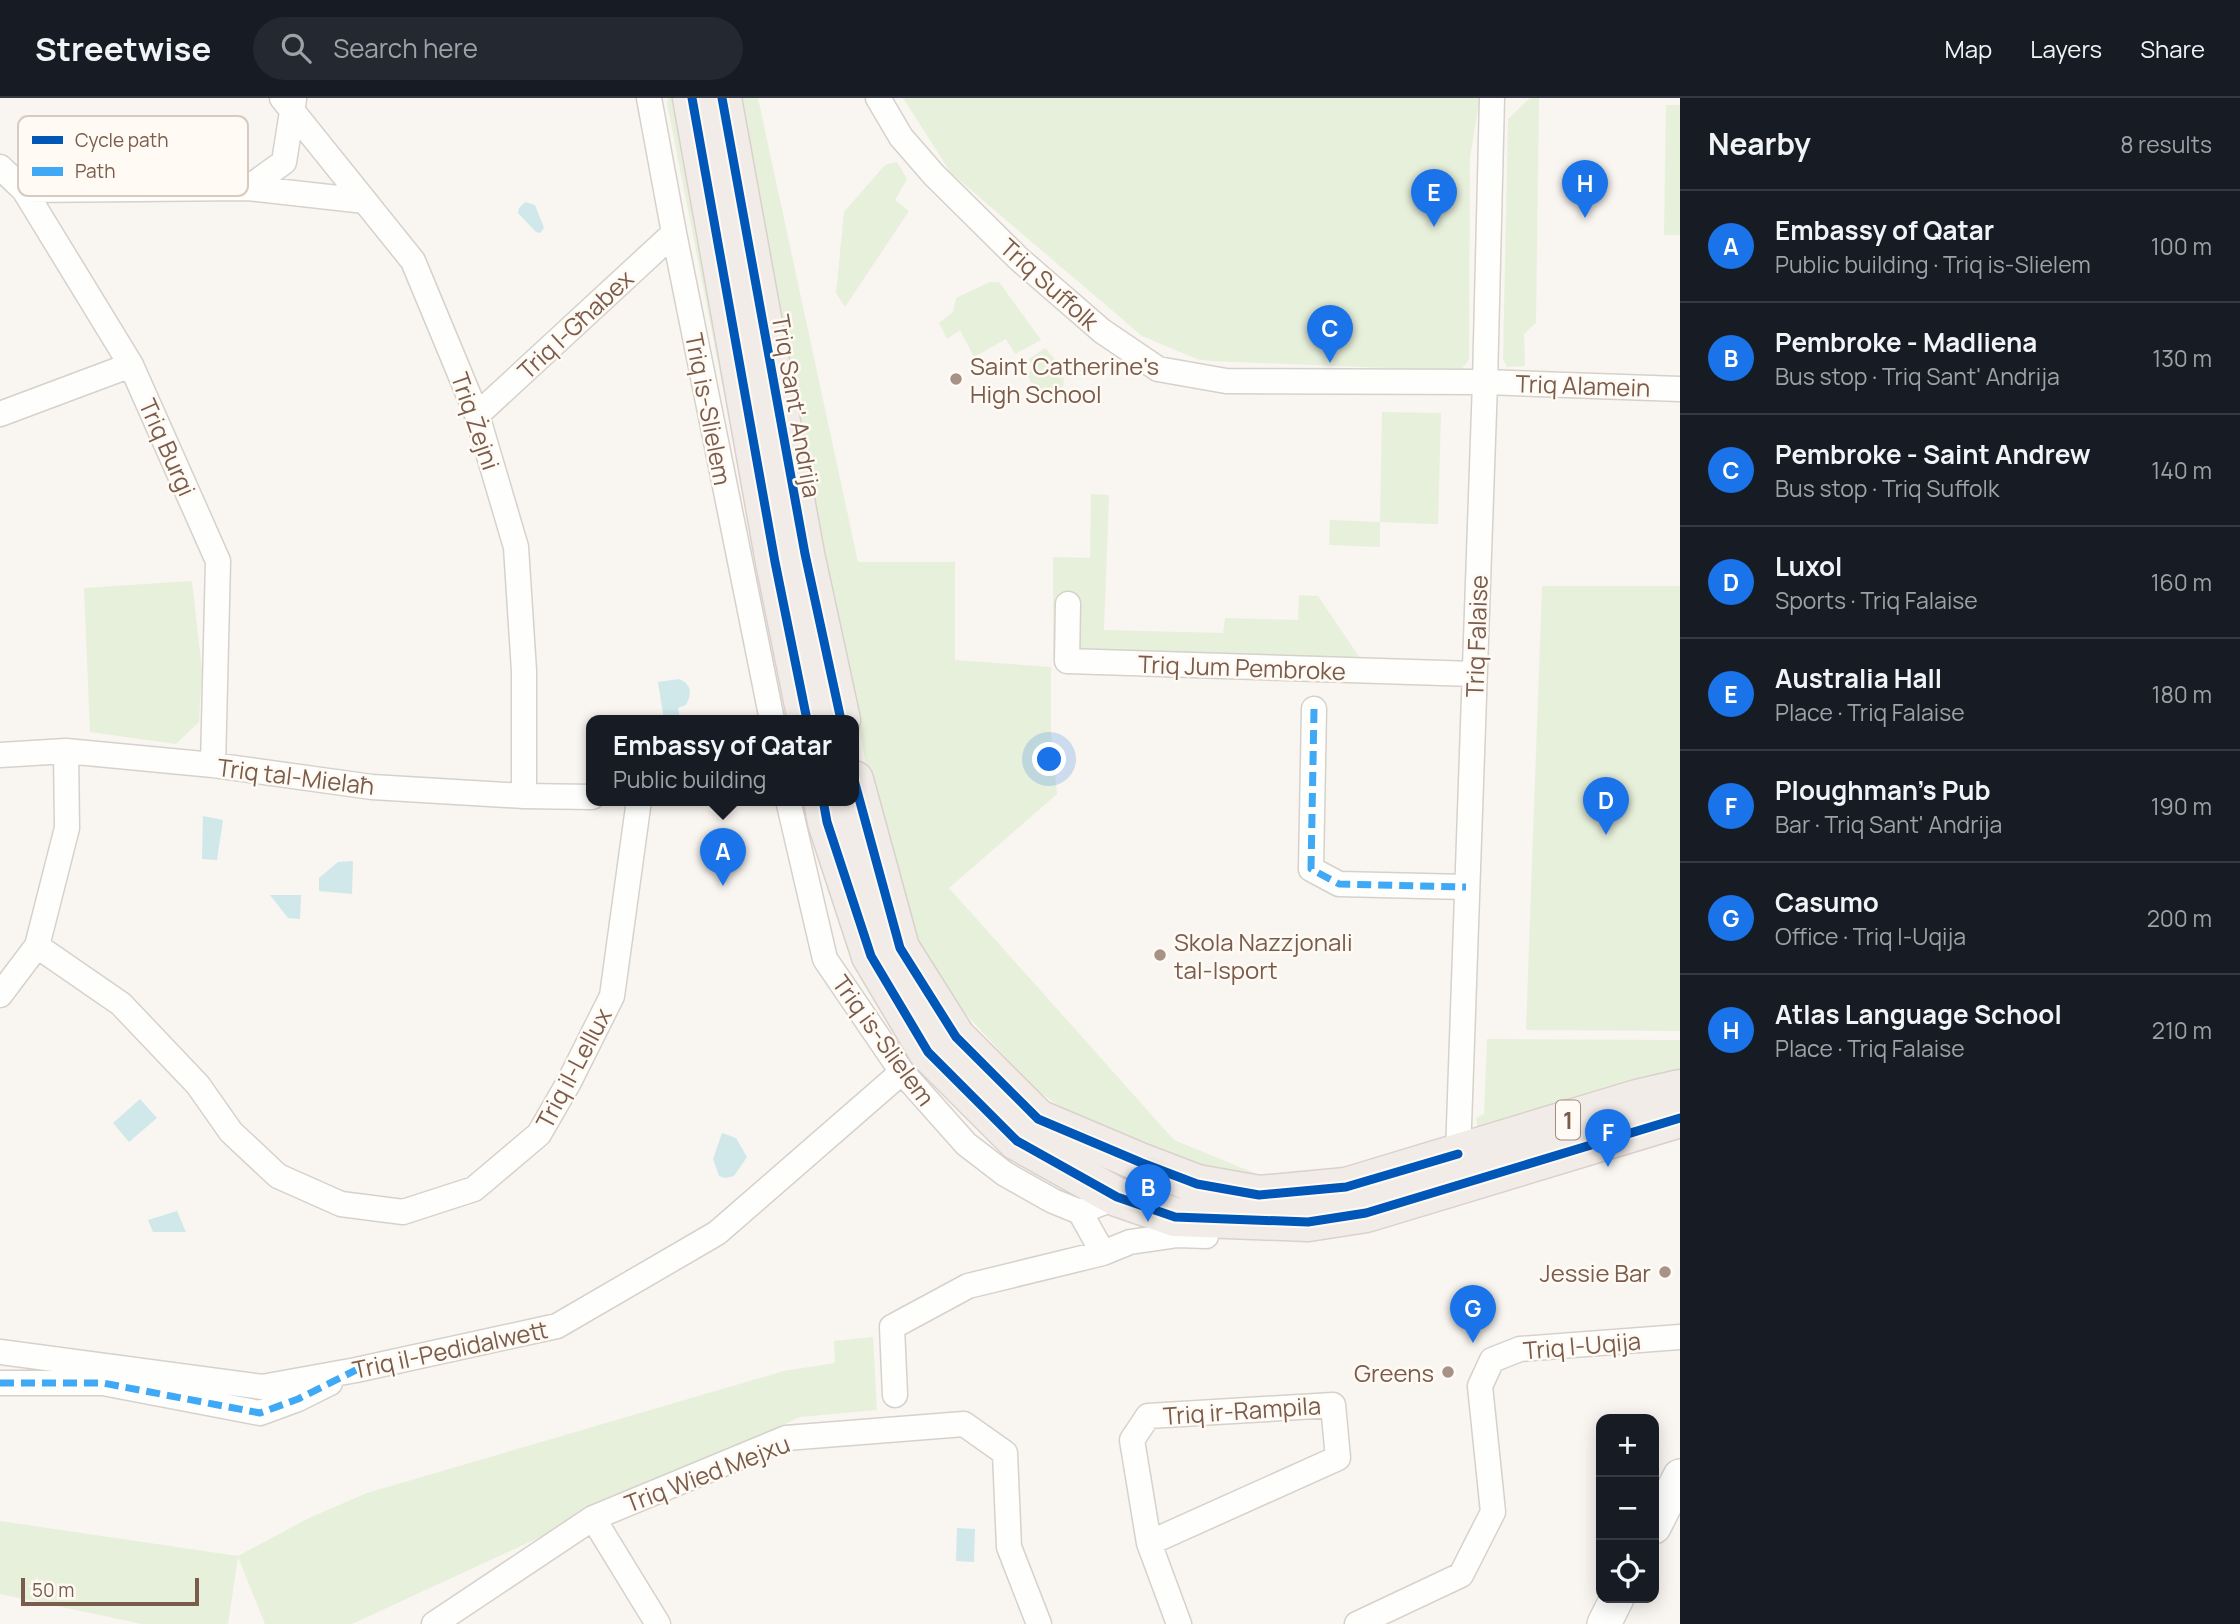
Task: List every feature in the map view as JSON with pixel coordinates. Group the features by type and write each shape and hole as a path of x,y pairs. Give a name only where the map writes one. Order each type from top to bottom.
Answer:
{"highway":[{"name":"Triq Sant' Andrija","path":"692,98 775,562 806,715"},
{"name":"Triq Sant' Andrija","path":"722,98 805,554 840,715"},
{"name":"1","path":"859,802 900,948 956,1037 1038,1119 1197,1184 1259,1195 1346,1187 1637,1099 1680,1089"},
{"name":"1","path":"823,806 872,956 928,1052 1017,1141 1117,1198 1175,1217 1308,1222 1366,1213 1680,1118"}],"main road":[{"path":"1659,1517 1680,1476"},
{"path":"1604,1624 1614,1603"}],"street":[{"name":"Triq is-Slielem","path":"649,98 771,715"},
{"name":"Triq Suffolk","path":"878,98 901,137 934,175 1018,259 1102,331 1158,369 1226,381 1485,382"},
{"path":"1492,108 1510,98"},
{"path":"248,188 284,162 289,102"},
{"name":"Triq Żejni","path":"289,102 413,261 477,415 516,547 524,671 524,796"},
{"name":"Triq Falaise","path":"1458,1154 1492,108"},
{"name":"Triq Burgi","path":"0,167 18,184"},
{"path":"248,188 365,201"},
{"name":"Triq Burgi","path":"28,196 131,365 219,561 213,765"},
{"name":"Triq l-Għabex","path":"477,415 674,233"},
{"path":"0,414 131,365"},
{"name":"Triq Alamein","path":"1485,382 1680,389"},
{"name":"Triq Jum Pembroke","path":"1068,604 1067,661 1474,674"},
{"path":"1314,709 1311,869 1339,884 1466,887"},
{"path":"0,995 37,946 66,828 66,751"},
{"name":"Triq tal-Mielaħ","path":"0,755 66,751 213,765 372,787 586,797"},
{"name":"Triq il-Lellux","path":"37,946 121,1004 198,1085 231,1132 278,1176 341,1204 403,1212 474,1189 539,1134 569,1082 612,996 638,806"},
{"name":"Triq is-Slielem","path":"789,806 825,959 902,1072 966,1143 985,1159 1005,1174 1080,1212"},
{"name":"Triq il-Pedidalwett","path":"0,1352 262,1387 356,1370 556,1326 717,1233 902,1072"},
{"path":"1103,1253 1080,1212 1117,1198"},
{"path":"895,1395 892,1327 968,1286 1103,1253 1130,1242 1178,1235 1249,1238 1308,1222"},
{"name":"Triq l-Uqija","path":"1357,1624 1461,1575 1483,1533 1493,1512 1480,1386 1492,1360 1520,1349 1680,1337"},
{"path":"0,1382 103,1384 260,1413 298,1399 356,1370"},
{"name":"Triq ir-Rampila","path":"1149,1543 1338,1458 1334,1405 1148,1416 1132,1440 1149,1543 1179,1624"},
{"name":"Triq Wied Mejxu","path":"434,1624 593,1518 786,1438 964,1424 1005,1453 1009,1547 1039,1624"},
{"path":"593,1518 658,1624"}],"green space":[{"path":"669,98 675,98 695,233 805,715 787,715 667,103"},
{"path":"733,98 758,98 858,562 955,562 955,660 1051,667 1051,733 1057,794 949,888 1174,1140 1264,1177 1192,1167 1108,1142 1033,1087 962,1010 913,935 880,834 859,729 859,715 856,715"},
{"path":"903,98 1480,98 1470,157 1469,360 1460,371 1211,361 1197,359 1142,336 951,173"},
{"path":"1530,98 1539,98 1536,323 1524,334 1525,366 1507,367 1503,359 1508,119"},
{"path":"1666,105 1680,105 1680,235 1664,235"},
{"path":"897,162 907,179 895,200 909,211 845,307 836,293 844,212 885,165"},
{"path":"990,282 999,282 1041,340 1015,354 1006,339 974,357 960,330 947,339 939,323 953,312 956,298"},
{"path":"1045,348 1062,370 1063,388 1037,393 1026,373 1034,369 1029,359"},
{"path":"1382,412 1441,413 1438,524 1380,522"},
{"path":"1091,494 1109,495 1104,630 1223,633 1225,618 1298,620 1299,595 1318,596 1364,664 1053,656 1053,557 1090,558"},
{"path":"1330,520 1380,522 1380,547 1329,545"},
{"path":"192,581 202,670 199,722 176,744 90,732 84,588"},
{"path":"1542,586 1680,586 1680,1031 1526,1030"},
{"path":"1487,1039 1680,1040 1680,1073 1577,1096 1478,1131 1476,1118 1484,1114"},
{"path":"873,1337 877,1410 800,1417 352,1624 265,1624 238,1557 228,1624 142,1624 0,1594 0,1521 238,1556 309,1518 367,1493 784,1371 835,1363 834,1341"}],"water":[{"path":"525,202 535,205 544,228 540,233 518,213"},
{"path":"679,679 689,687 688,701 686,705 678,708 679,715 663,715 658,682"},
{"path":"203,816 223,820 217,860 202,859"},
{"path":"353,861 352,894 319,891 319,878 338,862"},
{"path":"270,895 301,895 300,919 288,918"},
{"path":"140,1099 157,1118 129,1142 113,1123"},
{"path":"722,1133 736,1138 747,1157 734,1176 725,1178 719,1176 713,1159"},
{"path":"177,1211 186,1232 153,1232 148,1220"},
{"path":"957,1528 975,1529 974,1562 956,1561"}],"marked path":[{"path":"1314,709 1311,869 1339,884 1466,887"},
{"path":"0,1383 103,1383 260,1413 298,1399 356,1370"}],"cycle path":[{"path":"692,98 775,562 806,715"},
{"path":"722,98 805,554 840,715"},
{"path":"859,798 900,948 956,1037 1038,1119 1197,1184 1259,1195 1346,1187 1458,1154"},
{"path":"824,806 871,956 928,1052 1017,1141 1117,1197 1175,1217 1308,1222 1366,1213 1680,1118"}],"place":[{"name":"Atlas Language School","path":"1585,218"},
{"name":"Australia Hall","path":"1434,227"},
{"name":"Pembroke - Saint Andrew","path":"1330,363"},
{"name":"Saint Catherine's High School","path":"956,379"},
{"name":"Luxol","path":"1606,835"},
{"name":"Embassy of Qatar","path":"723,886"},
{"name":"Skola Nazzjonali tal-Isport","path":"1160,955"},
{"name":"Ploughman's Pub","path":"1608,1167"},
{"name":"Pembroke - Madliena","path":"1148,1222"},
{"name":"Jessie Bar","path":"1665,1272"},
{"name":"Casumo","path":"1473,1343"},
{"name":"Greens","path":"1448,1372"}]}
